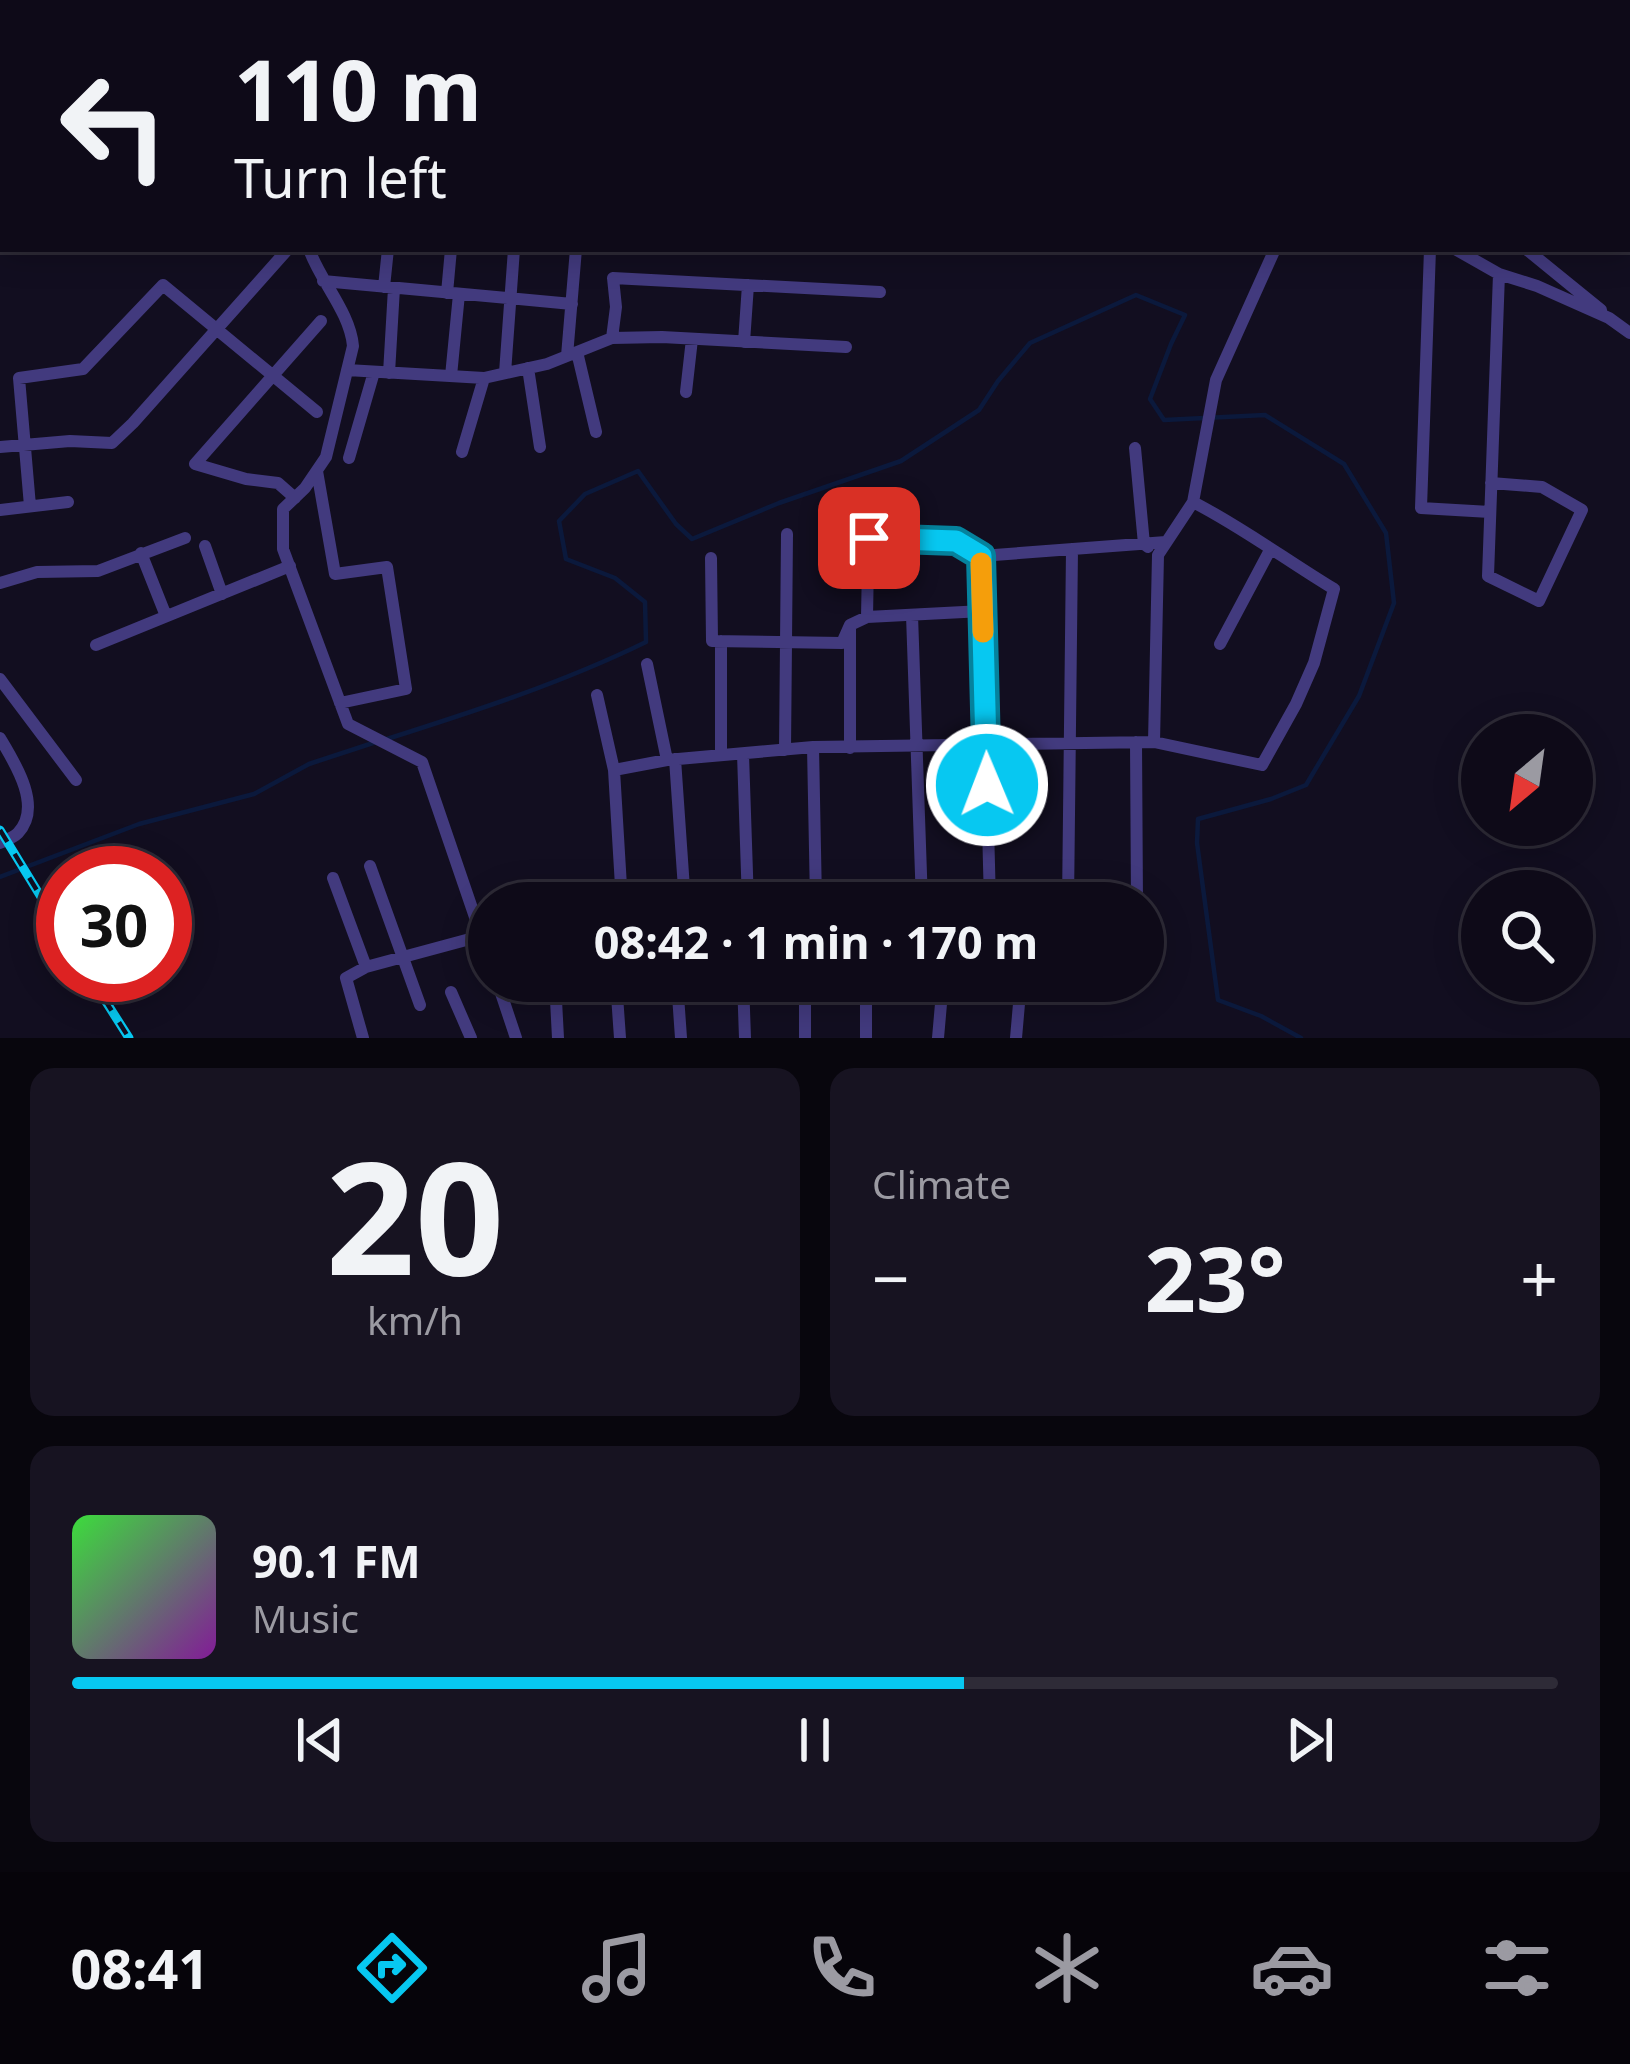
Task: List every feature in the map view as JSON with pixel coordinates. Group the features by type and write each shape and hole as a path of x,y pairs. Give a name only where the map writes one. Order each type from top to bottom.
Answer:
{"street":[{"path":"0,446 112,442 285,252"},
{"path":"310,252 352,332 353,346 326,457 284,509 283,549 348,724 422,762 468,895"},
{"path":"349,458 381,372 388,252"},
{"path":"451,252 451,376"},
{"path":"506,374 514,252"},
{"path":"576,252 572,354 596,432"},
{"path":"1154,742 1158,555 1192,502 1216,380 1274,252"},
{"path":"1430,252 1421,508 1490,512"},
{"path":"1460,252 1499,274 1609,318 1630,333"},
{"path":"1530,252 1630,333"},
{"path":"1491,483 1542,487 1582,510 1539,601 1488,576 1491,483 1499,274"},
{"path":"612,338 613,278 880,292"},
{"path":"323,281 572,304"},
{"path":"30,506 19,378 83,369 163,285 317,412"},
{"path":"744,342 748,285"},
{"path":"295,498 278,483 195,464 321,321"},
{"path":"347,370 484,378 612,338 846,347"},
{"path":"686,392 692,339"},
{"path":"527,368 540,447"},
{"path":"462,452 484,378"},
{"path":"1136,448 1144,544 1158,555"},
{"path":"316,471 335,574 387,567 406,689 340,703"},
{"path":"0,510 68,502"},
{"path":"614,770 813,747 1136,742 1262,765 1313,663 1334,589 1239,525 1192,502"},
{"path":"867,617 869,509"},
{"path":"785,750 787,534"},
{"path":"0,583 37,572 98,571 185,538"},
{"path":"869,538 956,541 981,556 1166,542"},
{"path":"205,546 221,594"},
{"path":"1065,882 1072,549"},
{"path":"1220,644 1270,550"},
{"path":"141,553 166,616"},
{"path":"981,556 989,882"},
{"path":"711,558 712,640 842,643 850,625 867,617 982,611"},
{"path":"96,645 290,566"},
{"path":"912,615 921,882"},
{"path":"850,625 850,748"},
{"path":"721,640 721,755"},
{"path":"647,664 671,760 683,882"},
{"path":"0,679 76,780"},
{"path":"597,694 614,770 621,882"},
{"path":"0,739 14,760 29,805 20,831 0,843"},
{"path":"1136,742 1137,882"},
{"path":"813,747 815,882"},
{"path":"743,754 747,882"},
{"path":"370,866 420,1005"},
{"path":"333,878 366,967"},
{"path":"363,1038 346,979 366,967 468,940"},
{"path":"451,992 471,1038"},
{"path":"504,1002 516,1038"},
{"path":"556,1002 558,1038"},
{"path":"617,1002 620,1038"},
{"path":"678,1002 680,1038"},
{"path":"744,1002 745,1038"},
{"path":"805,1002 805,1038"},
{"path":"866,1002 866,1038"},
{"path":"938,1038 941,1002"},
{"path":"1016,1038 1019,1002"}],"waterway":[{"path":"387,739 550,683 646,642 645,602 615,578 566,559 559,521 585,494 638,471 692,539 901,461 979,410 1030,343 1136,295 1185,315 1150,399 1164,420 1265,415 1344,464 1386,533 1394,603 1359,696 1306,785 1198,819 1197,843 1218,1000 1301,1038"},
{"path":"0,877 139,824 254,794 309,764 376,742"}],"railway":[{"path":"0,830 36,889"},
{"path":"106,1002 129,1038"}],"slow traffic":[{"path":"981,563 983,632"}],"route":[{"path":"869,538 956,541 981,556 987,785"}]}
